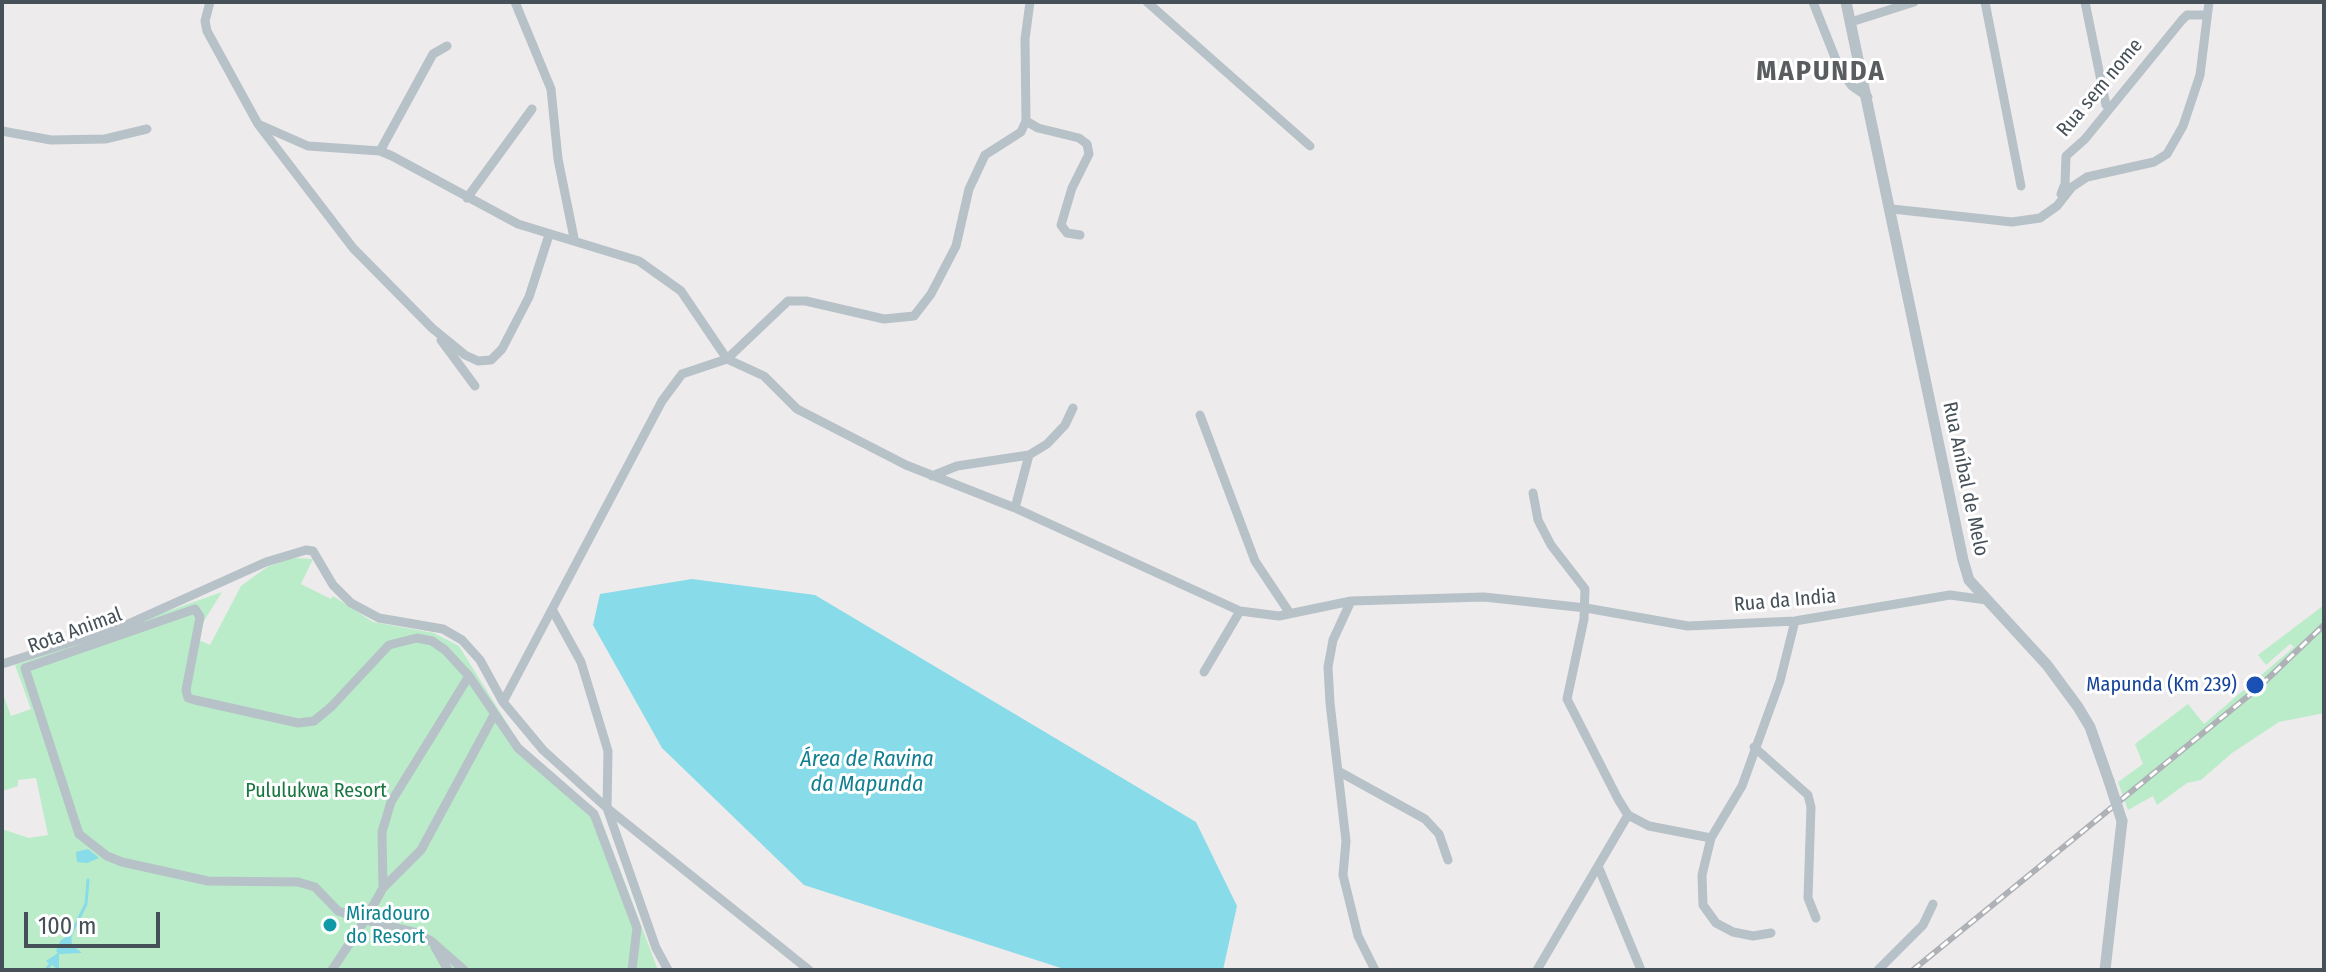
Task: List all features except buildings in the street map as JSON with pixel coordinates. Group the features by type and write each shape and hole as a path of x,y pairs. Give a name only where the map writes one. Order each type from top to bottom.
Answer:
{"street":[{"path":"210,2 205,21 207,31 258,124 345,238 432,328 465,355 478,361 491,360 512,332 529,297 549,235"},
{"path":"515,2 551,89 558,159 574,238"},
{"path":"503,702 662,401 682,374 727,359 788,301 806,301 884,319 914,316 931,294 956,246 976,169 985,155 1021,132 1026,121 1025,39 1030,2"},
{"path":"1147,2 1310,146"},
{"path":"1813,2 1840,70 1852,86 1868,97"},
{"name":"Rua Aníbal de Melo","path":"1846,2 1969,580 2047,665 2078,707 2090,727 2122,821 2109,969"},
{"path":"1851,22 1914,2"},
{"path":"1985,2 2021,186"},
{"path":"2085,2 2106,105"},
{"path":"1892,209 2012,222 2040,218 2087,177 2154,162 2167,154 2183,126 2200,75 2209,2"},
{"name":"Rua sem nome","path":"2054,208 2065,184 2066,156 2085,139 2182,20 2187,15 2204,15"},
{"path":"380,151 433,54 447,46"},
{"path":"467,198 532,109"},
{"path":"1026,121 1038,128 1079,138 1087,144 1089,154 1068,198 1061,225 1067,233 1080,235"},
{"path":"258,124 308,146 380,151 413,165 467,198 549,235 574,238 639,261 661,273 681,291 727,359"},
{"path":"2,131 51,140 105,139 147,129"},
{"path":"432,328 475,386"},
{"name":"Rua da India","path":"727,359 764,376 797,409 849,439 1015,508 1240,611 1279,616 1351,601 1484,597 1586,608 1688,626 1795,621 1950,595 1987,600"},
{"path":"932,476 957,466 1029,455 1047,444 1065,425 1073,408"},
{"path":"1200,415 1255,561 1289,612"},
{"path":"1015,508 1029,455"},
{"path":"1533,493 1538,520 1551,545 1585,589 1586,608 1567,699 1628,815 1649,826 1711,838"},
{"path":"2,664 128,624 266,562 306,550 313,551 333,585 351,603 379,618 443,629 462,640 480,660 503,702 543,750 607,808 809,970"},
{"path":"1351,601 1333,640 1328,667 1346,841 1343,875 1348,906 1375,970"},
{"name":"Rota Animal","path":"464,970 431,941 414,932 338,911 306,883 208,881 122,862 91,846 75,829 25,668 195,609 200,617 186,690 188,698 298,723 314,721 389,645 417,638 432,641 469,676 518,748 594,814 637,928 632,970"},
{"path":"553,611 581,662 608,751 607,808 656,948 668,970"},
{"path":"1204,672 1240,611"},
{"path":"1771,933 1753,936 1733,932 1716,923 1703,905 1702,875 1711,838 1742,786 1780,681 1795,621"},
{"path":"383,888 382,832 391,802 469,676"},
{"path":"332,970 383,888 421,850 494,715"},
{"path":"1754,747 1808,795 1808,898 1816,918"},
{"path":"1338,771 1425,819 1439,834 1448,860"},
{"path":"1537,970 1628,815"},
{"path":"1598,866 1641,970"},
{"path":"1878,970 1923,925 1933,904"},
{"path":"431,941 448,970"}],"green space":[{"name":"Pululukwa Resort","path":"292,558 313,559 301,584 331,599 333,596 373,622 434,633 459,646 523,749 599,814 658,970 2,970 2,829 29,838 48,835 36,778 18,780 18,786 2,791 2,691 11,716 31,709 15,665 222,592 202,624 199,640 210,645 241,586 267,567"},
{"path":"2324,605 2324,713 2279,722 2232,753 2201,780 2187,783 2157,805 2153,796 2128,810 2118,782 2143,764 2135,744 2188,704 2204,724 2294,647 2290,644 2266,665 2258,655"}],"water":[{"name":"Área de Ravina da Mapunda","path":"692,579 815,595 1196,822 1237,906 1223,970 1067,970 804,885 662,748 593,625 600,594"},
{"path":"88,849 99,858 87,863 77,862 76,852"},
{"path":"71,934 72,945 82,953 59,954 59,970 46,961 58,953 61,940"}],"waterway":[{"path":"70,936 86,904 88,880"},
{"path":"46,970 52,962"}],"railway":[{"path":"1913,970 2258,688 2324,625"}],"place":[{"name":"Mapunda (Km 239)","path":"2255,685"},
{"name":"Miradouro do Resort","path":"330,925"}],"district":[{"name":"MAPUNDA","path":"1821,72"}]}
